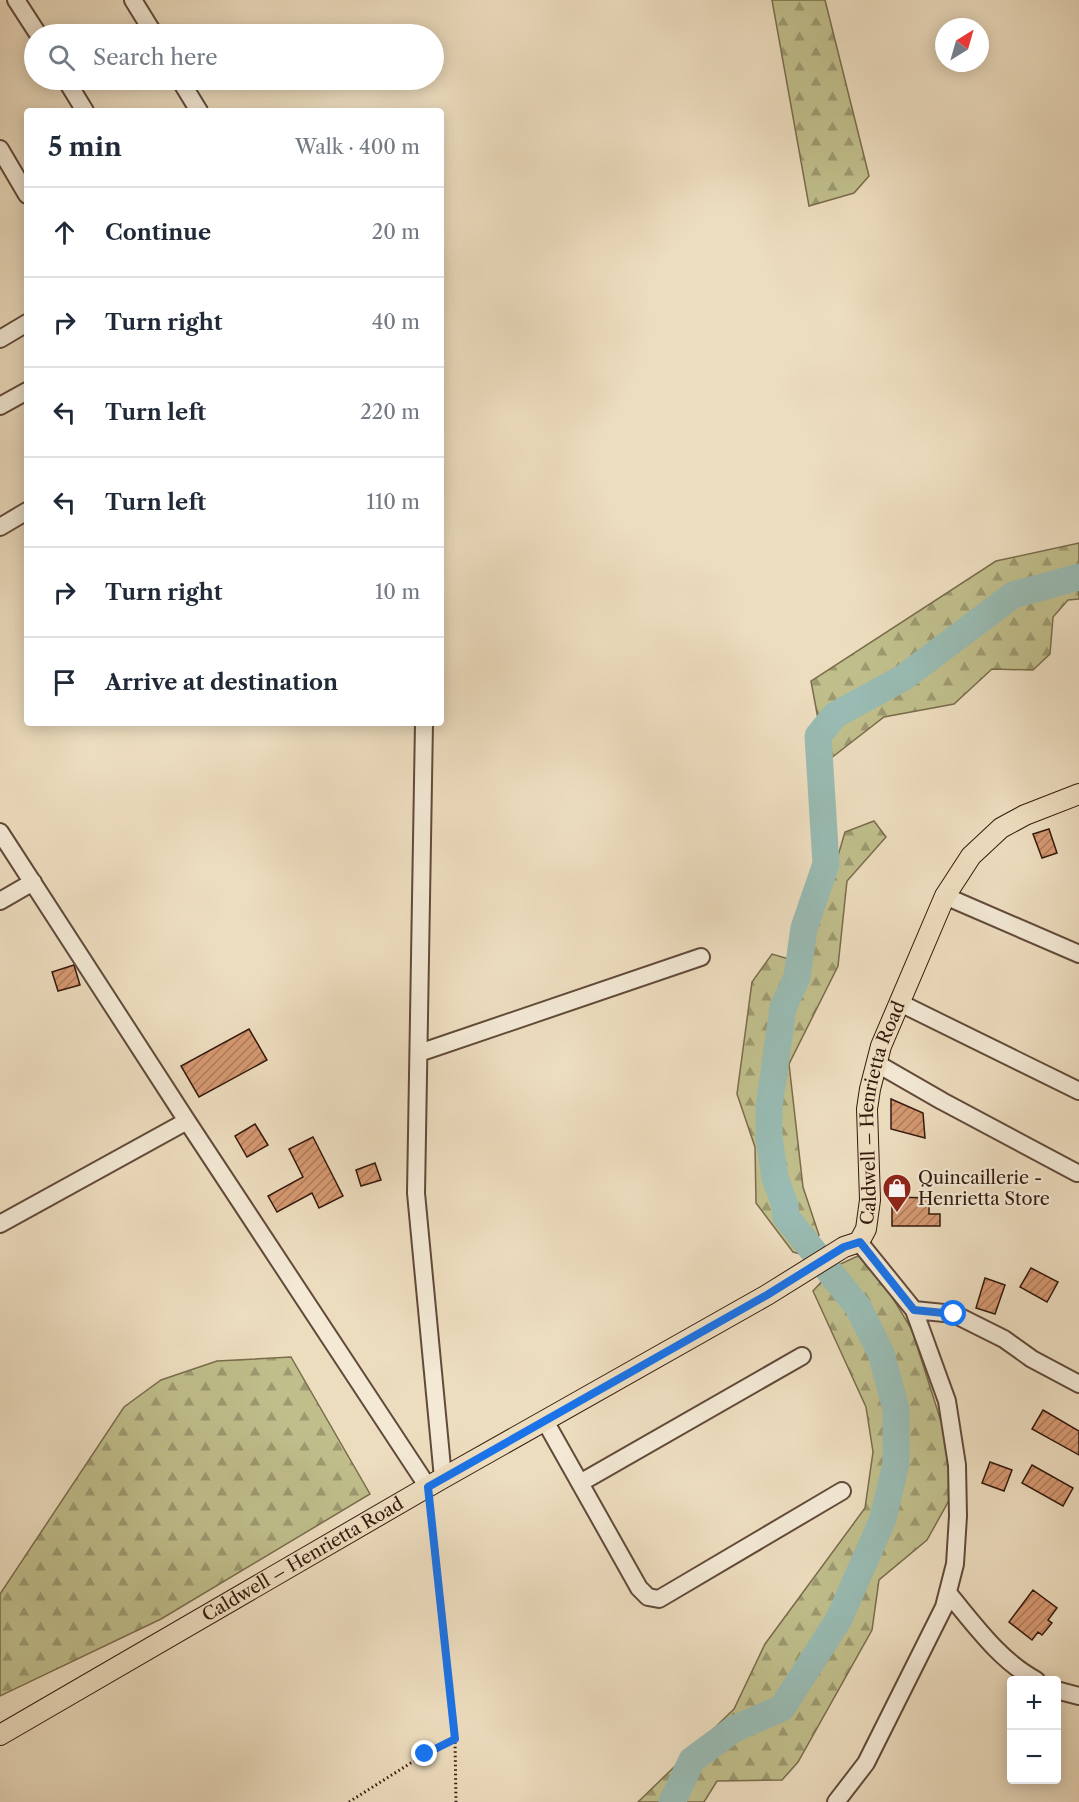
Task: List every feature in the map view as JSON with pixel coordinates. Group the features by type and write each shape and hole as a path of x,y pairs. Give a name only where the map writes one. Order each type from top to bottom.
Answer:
{"main road":[{"name":"Caldwell – Henrietta Road","path":"0,1735 852,1244 866,1229 870,1200 867,1109 876,1064 881,1046 945,896 971,856 1001,828 1024,815 1079,794"}],"street":[{"path":"16,0 32,24"},
{"path":"133,0 148,24"},
{"path":"72,90 83,108"},
{"path":"186,90 197,108"},
{"path":"0,149 24,190"},
{"path":"0,339 24,325"},
{"path":"0,406 24,393"},
{"path":"0,527 24,513"},
{"path":"424,726 416,1193 435,1483"},
{"path":"0,832 187,1121 435,1483"},
{"path":"0,901 33,882"},
{"path":"945,896 1079,954"},
{"path":"419,1053 701,957"},
{"path":"900,1003 1079,1091"},
{"path":"876,1064 1077,1173"},
{"path":"0,1224 187,1121"},
{"path":"836,1802 866,1763 944,1607 955,1564 958,1516 957,1465 947,1401 914,1310 852,1244"},
{"path":"914,1310 954,1314 1004,1339 1032,1359 1079,1384"},
{"path":"580,1482 802,1356"},
{"path":"545,1421 639,1588 648,1597 659,1599 842,1491"},
{"path":"948,1593 979,1631 1028,1676"},
{"path":"1061,1691 1079,1696"}],"path":[{"path":"435,1483 455,1739 456,1802"},
{"path":"348,1802 425,1754 455,1739"}],"green space":[{"path":"772,0 825,0 869,176 854,193 809,206"},
{"path":"1079,543 1079,599 1068,600 1053,617 1050,654 1033,670 992,669 954,704 884,717 826,762 811,681 996,561"},
{"path":"874,821 886,837 847,881 838,966 789,1064 803,1187 819,1235 804,1255 793,1252 756,1203 755,1147 737,1094 752,982 772,954 806,964 845,832"},
{"path":"858,1256 879,1275 912,1330 952,1456 952,1495 927,1540 879,1580 872,1630 798,1762 782,1780 717,1781 704,1802 638,1802 734,1709 765,1644 865,1508 873,1452 866,1407 813,1291 836,1266"},
{"path":"291,1357 370,1494 161,1619 0,1696 0,1594 124,1407 161,1380 217,1361"}],"building":[{"path":"1049,829 1057,853 1042,858 1033,834"},
{"path":"74,965 80,985 58,991 52,972"},
{"path":"249,1029 267,1060 199,1097 181,1066"},
{"path":"891,1099 923,1113 925,1138 891,1129"},
{"path":"255,1124 268,1145 247,1157 235,1136"},
{"path":"313,1137 343,1196 319,1208 312,1193 277,1212 268,1196 303,1177 289,1149"},
{"path":"375,1163 381,1180 361,1186 356,1170"},
{"path":"892,1197 929,1198 929,1214 940,1214 940,1226 892,1226"},
{"path":"1031,1268 1058,1282 1047,1302 1020,1287"},
{"path":"985,1278 1005,1285 995,1314 976,1308"},
{"path":"1043,1410 1079,1431 1079,1455 1032,1429"},
{"path":"990,1462 1012,1470 1004,1491 982,1483"},
{"path":"1032,1465 1073,1488 1063,1506 1022,1483"},
{"path":"1033,1590 1057,1608 1048,1620 1052,1623 1042,1635 1038,1632 1032,1640 1009,1622"}],"waterway":[{"path":"672,1802 692,1760 734,1729 782,1708 839,1619 883,1519 896,1463 896,1409 881,1353 858,1307 786,1217 785,1205 775,1178 769,1137 769,1107 783,1008 797,977 804,928 826,864 818,736 835,715 903,678 1013,595 1079,577"}],"place":[{"name":"Quincaillerie - Henrietta Store","path":"897,1214"}],"route":[{"path":"425,1754 455,1739 428,1487 767,1295 844,1247 860,1242 914,1310 954,1314"}]}
